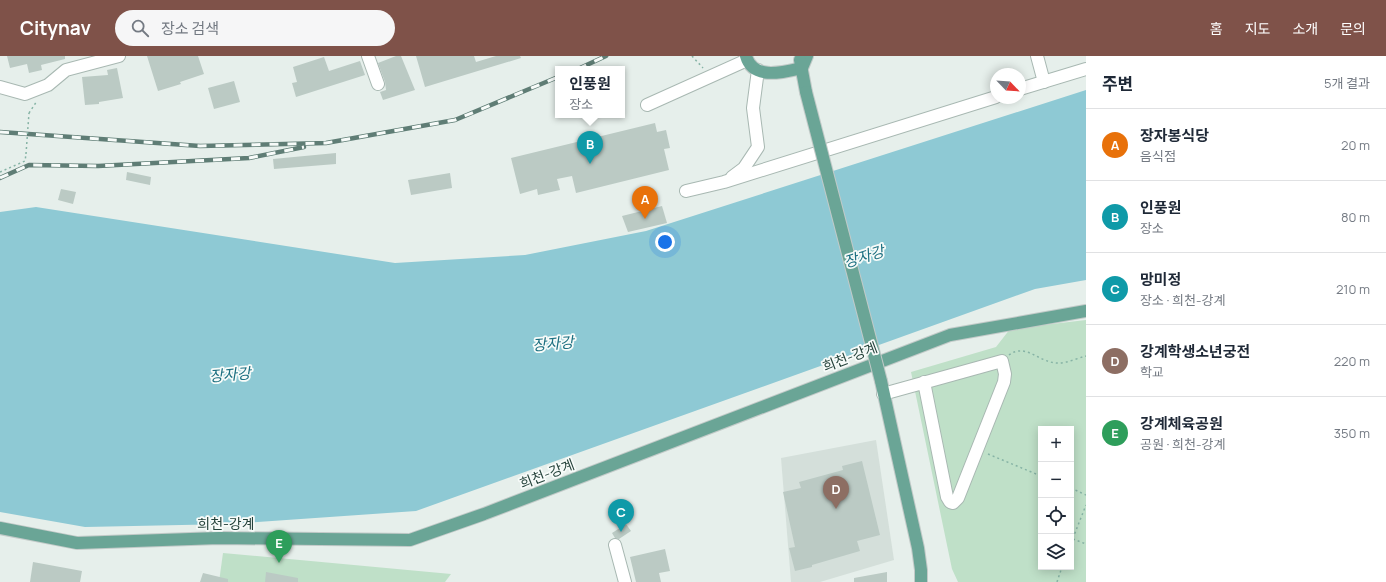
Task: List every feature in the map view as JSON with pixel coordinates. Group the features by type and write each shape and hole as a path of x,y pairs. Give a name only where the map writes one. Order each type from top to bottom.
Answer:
{"main road":[{"path":"747,58 751,66 769,74 780,73 800,62 807,56"},
{"path":"800,62 806,92 881,381 918,548 921,582"},
{"name":"희천-강계","path":"0,528 77,543 219,538 410,540 484,514 950,335 1086,311"}],"street":[{"path":"0,87 25,94 48,85 66,70 119,56"},
{"path":"368,56 378,84"},
{"path":"1037,56 1044,82"},
{"path":"647,105 747,58"},
{"path":"1026,87 1086,69"},
{"path":"724,182 744,168 758,147 753,108 758,70"},
{"path":"686,191 724,182 990,99"},
{"path":"883,394 924,382 1002,361 1005,377 958,498 953,504 947,498 924,382"},
{"path":"615,545 625,582"}],"path":[{"path":"692,56 710,76"},
{"path":"0,172 25,161 30,113"},
{"path":"1002,361 1017,350 1029,352 1053,363 1060,363 1086,356"},
{"path":"977,450 1038,475"},
{"path":"1074,489 1086,494"},
{"path":"1074,536 1086,505"},
{"path":"1074,539 1086,544"},
{"path":"1057,582 1061,570"}],"shaded area":[{"path":"876,440 894,560 820,582 791,582 781,458"}],"green space":[{"path":"1086,320 1086,582 958,582 952,569 911,372 996,347 1010,329"},
{"path":"223,553 451,574 445,582 219,582"}],"water":[{"name":"장자강","path":"1086,90 1086,280 1035,289 416,511 230,524 85,527 0,512 0,212 36,207 395,263 525,255 646,231"}],"building":[{"path":"7,56 65,56 65,59 41,65 42,70 29,73 27,64 10,68"},
{"path":"147,56 198,56 204,74 180,82 181,84 158,91"},
{"path":"396,56 401,56 415,90 383,100 380,92 386,90 385,82 378,63"},
{"path":"416,56 474,56 476,62 496,56 520,56 521,58 425,87"},
{"path":"324,57 329,71 360,61 365,75 296,97 292,83 297,82 293,67"},
{"path":"117,68 123,98 99,102 99,104 85,105 82,77 108,75 107,70"},
{"path":"234,81 240,102 214,109 208,88"},
{"path":"655,123 657,132 666,130 670,148 664,149 669,170 576,193 572,176 557,179 560,190 538,195 537,189 520,194 511,158"},
{"path":"336,153 336,164 274,169 273,159"},
{"path":"127,172 151,177 150,185 126,180"},
{"path":"450,173 452,188 411,195 408,180"},
{"path":"61,189 76,192 73,204 58,200"},
{"path":"662,206 667,223 628,232 622,216"},
{"path":"862,461 880,535 857,541 860,551 795,571 789,548 795,547 783,492 801,488 799,482 843,470 842,466"},
{"path":"626,524 631,531 619,539 615,538 612,533"},
{"path":"665,549 670,571 659,573 661,582 636,582 630,557"},
{"path":"33,562 82,571 80,582 30,582"},
{"path":"266,572 298,578 298,582 265,582"},
{"path":"887,572 887,582 854,582 854,578"},
{"path":"203,573 228,579 228,582 200,582"}],"railway":[{"path":"584,66 606,56"},
{"path":"0,132 200,146 326,143 455,120 555,78"},
{"path":"0,178 29,165 98,166 249,158 304,147"}],"place":[{"name":"인풍원","path":"590,164"},
{"name":"장자봉식당","path":"645,219"},
{"name":"강계학생소년궁전","path":"836,509"},
{"name":"망미정","path":"621,532"},
{"name":"강계체육공원","path":"279,563"}]}
